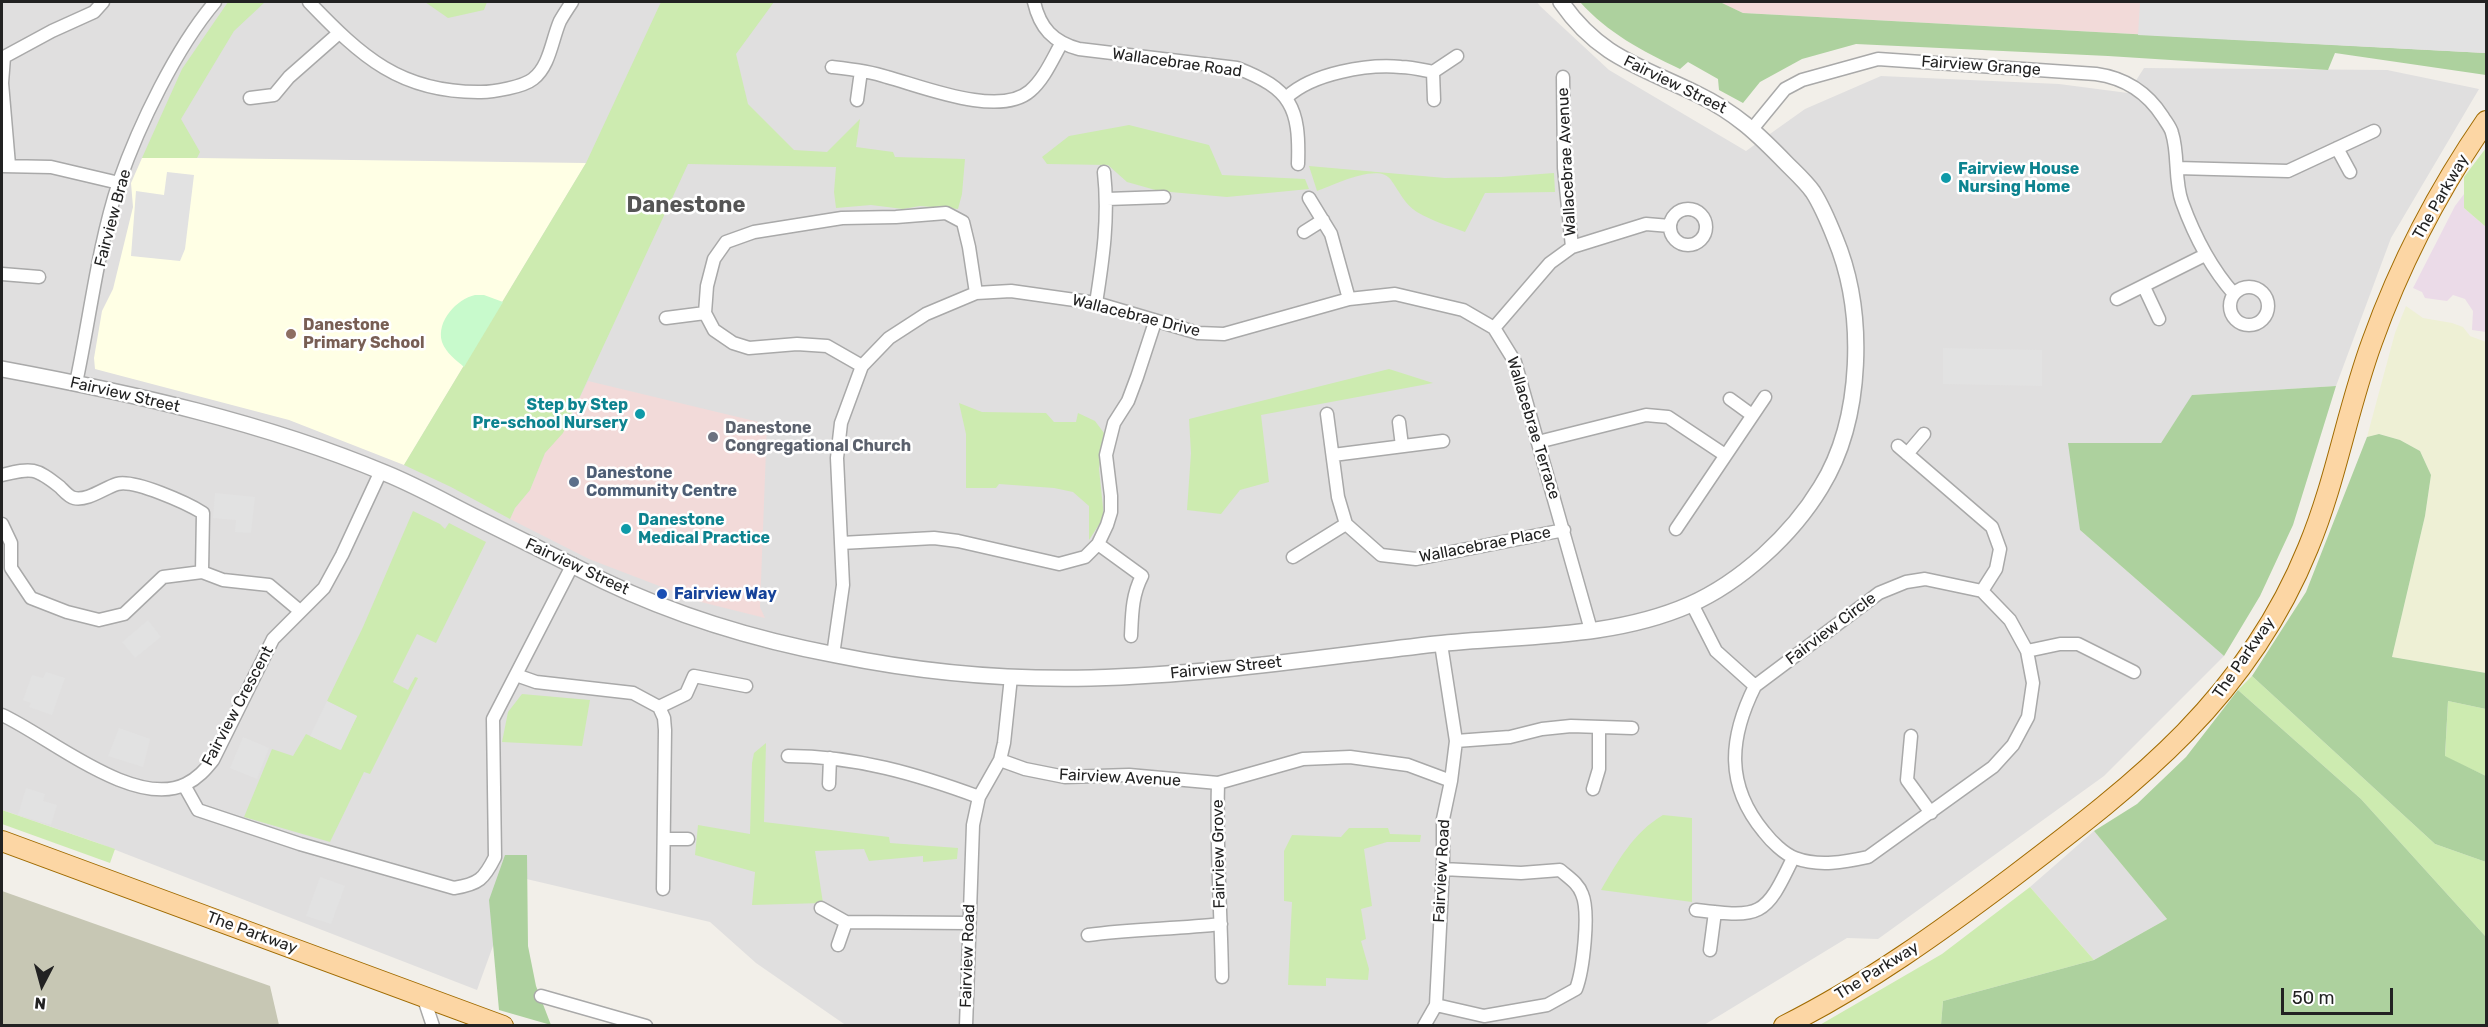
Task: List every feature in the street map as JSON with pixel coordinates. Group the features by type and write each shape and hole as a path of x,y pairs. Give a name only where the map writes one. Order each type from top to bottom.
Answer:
{"main road":[{"name":"The Parkway","path":"1784,1026 1879,972 1970,909 2087,820 2166,753 2200,718 2235,676 2260,641 2308,549 2331,484 2371,343 2419,230 2487,121"},
{"name":"The Parkway","path":"2,841 423,996 472,1021 503,1026"}],"street":[{"path":"103,2 94,12 3,57 5,165 51,167 119,183"},
{"name":"Fairview Brae","path":"76,383 105,238 119,183 167,75 202,17 215,2"},
{"path":"309,2 372,62 411,81 441,89 466,92 494,92 533,80 544,65 560,22 572,2"},
{"path":"832,67 861,71 954,97 975,100 1004,101 1029,93 1043,77 1061,44 1047,30 1036,13 1034,2"},
{"name":"Fairview Street","path":"2,369 76,383 262,428 381,471 636,595 748,635 833,655 897,666 1011,677 1086,678 1160,675 1591,630 1648,621 1692,604 1723,588 1768,552 1823,485 1847,423 1853,391 1856,343 1854,308 1838,245 1811,189 1753,128 1740,118 1695,93 1605,49 1573,18 1562,2"},
{"path":"250,98 274,95 289,77 339,33"},
{"name":"Wallacebrae Road","path":"1061,44 1079,49 1237,68 1257,76 1287,97"},
{"path":"1298,164 1299,135 1287,97 1294,90 1330,74 1347,71 1400,66 1433,72 1457,56"},
{"name":"Fairview Grange","path":"1753,128 1785,89 1802,80 1878,59 2096,74 2122,80 2136,87 2158,110 2172,132 2181,200 2205,255 2219,277 2234,294"},
{"path":"857,100 861,71"},
{"path":"1433,72 1434,100"},
{"name":"Wallacebrae Avenue","path":"1563,77 1564,168 1572,247"},
{"path":"2177,168 2288,171 2374,131"},
{"path":"2337,148 2350,172"},
{"path":"1096,303 1107,227 1104,172"},
{"path":"1107,199 1164,196"},
{"path":"1309,198 1331,234 1349,299"},
{"path":"862,366 827,346 797,344 748,348 733,343 714,330 705,313 707,286 714,259 726,242 754,232 842,218 946,213 963,222 976,293"},
{"path":"1304,232 1323,220"},
{"name":"Wallacebrae Avenue","path":"1494,328 1550,263 1572,247 1646,224 1670,226"},
{"path":"2117,299 2205,255"},
{"path":"2,274 39,277"},
{"path":"2144,287 2158,319"},
{"name":"Wallacebrae Drive","path":"833,655 843,585 837,458 841,423 862,366 889,338 926,314 976,293 1011,291 1096,303 1198,333 1224,334"},
{"name":"Wallacebrae Terrace","path":"1224,334 1349,299 1395,294 1433,301 1463,310 1494,328 1515,362 1591,630"},
{"path":"666,318 705,313"},
{"path":"841,543 934,538 958,541 1059,564 1084,557 1098,544 1111,512 1106,455 1114,423 1128,401 1155,322"},
{"path":"1676,529 1765,397"},
{"path":"1730,399 1752,415"},
{"path":"1293,557 1346,524 1338,497 1327,414"},
{"path":"1538,442 1646,415 1668,417 1725,455"},
{"path":"1399,422 1402,446"},
{"path":"1924,434 1903,450 1992,528 2000,549 1996,569 1982,591"},
{"path":"1333,455 1443,441"},
{"path":"2,475 23,471 42,472 72,498 83,498 120,483 138,484 162,495 184,501 202,513 202,572"},
{"name":"Fairview Crescent","path":"184,785 201,774 213,760 273,639 324,588 381,471"},
{"path":"2,524 11,543 12,568 31,598 68,612 99,620 124,614 146,590 163,577 202,572 223,580 268,585 300,611"},
{"name":"Wallacebrae Place","path":"1346,524 1381,555 1416,559 1564,530"},
{"path":"1098,544 1142,576 1132,602 1131,636"},
{"path":"2,715 109,777 155,788 165,789 184,785 198,810 300,844 454,888 469,885 485,876 495,857 493,719 573,564"},
{"name":"Fairview Circle","path":"1925,579 1982,591 2010,620 2027,651 2033,683 2028,717 2013,745 1993,767 1869,856 1845,862 1815,863 1793,858 1770,840 1752,818 1737,784 1734,748 1738,725 1755,686 1879,593 1906,582 1925,579"},
{"path":"1692,604 1716,651 1755,686"},
{"name":"Fairview Road","path":"1424,1026 1436,1005 1443,869 1443,819 1456,741 1441,644"},
{"path":"2027,651 2060,644 2078,644 2134,672"},
{"path":"516,675 536,682 633,693 659,708 664,718 665,730 663,889"},
{"path":"659,708 686,694 694,676 746,686"},
{"name":"Fairview Road","path":"966,1026 973,825 979,797 1000,760 1011,677"},
{"path":"1456,741 1510,736 1571,726 1632,728"},
{"path":"1593,789 1599,769 1599,728"},
{"path":"1911,736 1907,780 1931,813"},
{"path":"788,756 868,763 919,775 979,797"},
{"name":"Fairview Avenue","path":"1000,760 1025,769 1065,777 1093,778 1129,775 1218,783 1303,759 1350,757 1408,765 1451,781"},
{"path":"829,784 830,759"},
{"name":"Fairview Grove","path":"1218,783 1217,866 1222,977"},
{"path":"664,839 688,839"},
{"path":"1696,910 1737,914 1763,908 1773,898 1793,858"},
{"path":"1436,1005 1484,1016 1547,1005 1576,989 1582,974 1586,910 1583,896 1576,883 1560,870 1502,873 1443,869"},
{"path":"821,908 846,922 969,923"},
{"path":"1710,950 1715,912"},
{"path":"838,945 846,922"},
{"name":"Fairview Grove","path":"1088,935 1221,924"},
{"path":"423,996 433,1026"},
{"path":"541,996 646,1026"}],"shaded area":[{"path":"2,2 1537,2 1609,70 1746,151 1805,109 1881,76 2059,84 2128,93 2144,68 2387,70 2479,89 2391,238 2336,386 2193,395 2161,443 2080,530 2224,656 2104,776 1878,939 1847,938 1704,1025 847,1026 756,963 710,922 518,877 477,990 95,842 2,810"},
{"path":"1720,2 2486,2 2486,53 1743,13"},
{"path":"2140,2 2486,2 2486,53 2138,35"},
{"name":"Danestone Primary School","path":"142,158 586,163 404,465 289,420 95,369 94,358 102,311 113,289 133,207 131,183"},
{"path":"167,172 194,175 185,249 180,261 131,256 136,191 164,195"},
{"path":"2464,194 2464,208 2486,227 2486,332 2472,330 2473,311 2465,299 2453,295 2447,301 2425,298 2422,292 2413,288 2455,206"},
{"path":"2406,306 2423,318 2463,327 2470,336 2486,342 2486,673 2392,657 2425,516 2431,475 2420,451 2400,440 2380,434 2367,437 2395,333"},
{"path":"1943,348 2042,350 2042,386 1943,384"},
{"path":"588,381 767,424 760,607 765,618 701,602 589,559 510,519 515,508 530,490 545,453 563,432"},
{"path":"215,493 255,497 251,533 235,532 236,520 213,518"},
{"path":"148,620 161,637 135,658 122,642"},
{"path":"46,672 65,678 52,715 29,707 31,703 23,700 32,675 43,678"},
{"path":"327,701 357,716 341,750 310,736"},
{"path":"119,728 150,739 143,767 108,756"},
{"path":"243,737 269,748 257,779 230,768"},
{"path":"26,788 45,794 43,801 57,805 51,825 18,815"},
{"path":"2094,831 2167,919 2094,960 2030,887"},
{"path":"320,877 345,886 331,924 306,916"},
{"path":"2,891 270,986 279,1025 2,1025"}],"green space":[{"path":"228,2 265,2 234,31 181,119 200,152 197,158 142,158 182,69"},
{"path":"425,2 487,2 484,10 448,18"},
{"path":"661,2 774,2 736,54 748,104 794,150 827,152 860,119 856,147 893,152 895,157 965,159 962,194 958,209 920,206 903,209 871,205 836,208 834,192 836,167 688,164 563,433 545,453 530,490 515,508 510,519 404,465 586,163"},
{"path":"1580,2 1720,2 1743,13 2486,53 2486,75 2335,53 2328,70 2108,56 1856,44 1802,59 1760,82 1743,103 1719,90 1718,79 1688,62 1680,69 1626,40 1602,23"},
{"path":"1129,125 1209,145 1222,175 1305,179 1309,189 1227,197 1159,191 1127,182 1108,165 1047,164 1042,157 1069,136"},
{"path":"2486,148 2486,227 2464,208 2464,177"},
{"path":"1309,166 1445,178 1554,173 1555,192 1485,193 1465,232 1417,212 1385,175 1377,173 1356,176 1317,191"},
{"path":"475,295 484,295 503,302 464,367 451,356 444,346 442,326 455,306"},
{"path":"1389,369 1433,383 1261,415 1269,482 1240,490 1221,514 1187,510 1191,453 1189,419"},
{"path":"2336,386 2293,525 2260,596 2224,656 2080,530 2068,443 2161,443 2192,395"},
{"path":"959,403 982,412 1046,413 1054,422 1076,422 1078,413 1095,421 1104,433 1099,469 1104,517 1089,540 1089,506 1073,492 1054,488 999,484 996,488 966,488 966,434"},
{"path":"2379,434 2400,440 2420,451 2431,475 2425,516 2392,657 2486,673 2486,709 2448,701 2445,756 2486,776 2486,862 2435,844 2252,676 2306,592 2367,437"},
{"path":"413,511 440,524 445,529 449,523 486,542 436,643 417,634 393,682 408,690 415,677 418,678 370,774 364,772 330,842 244,817 272,749 293,756 306,734 340,750 357,716 327,701 363,627"},
{"path":"2252,676 2435,844 2486,862 2486,937 2361,799 2238,690"},
{"path":"2238,690 2361,799 2486,937 2486,1025 1941,1025 1943,1001 2094,960 2167,919 2094,831 2137,804 2186,757"},
{"path":"522,694 590,700 582,746 502,742 508,712"},
{"path":"2448,701 2486,709 2486,776 2445,757"},
{"path":"766,743 764,822 889,837 890,843 958,848 957,859 923,862 923,856 869,861 864,849 815,851 823,903 752,905 755,872 695,855 698,825 750,834 752,763 754,753"},
{"path":"2,810 115,849 110,863 2,824"},
{"path":"1663,815 1692,818 1692,902 1601,890 1620,858 1635,839 1652,822"},
{"path":"1349,828 1388,828 1390,834 1421,835 1420,842 1387,842 1364,849 1372,906 1361,909 1366,939 1361,941 1369,969 1368,980 1326,978 1326,986 1288,985 1292,902 1284,901 1284,851 1292,835 1341,837"},
{"path":"505,855 527,855 528,946 536,986 551,1025 499,1010 489,900"},
{"path":"2030,887 2094,960 1943,1001 1941,1025 1818,1026 1942,954"}],"place":[{"name":"Fairview House Nursing Home","path":"1946,178"},
{"name":"Danestone Primary School","path":"291,334"},
{"name":"Step by Step Pre-school Nursery","path":"640,414"},
{"name":"Danestone Congregational Church","path":"713,437"},
{"name":"Danestone Community Centre","path":"574,482"},
{"name":"Danestone Medical Practice","path":"626,529"},
{"name":"Fairview Way","path":"662,594"}],"district":[{"name":"Danestone","path":"686,206"}]}
